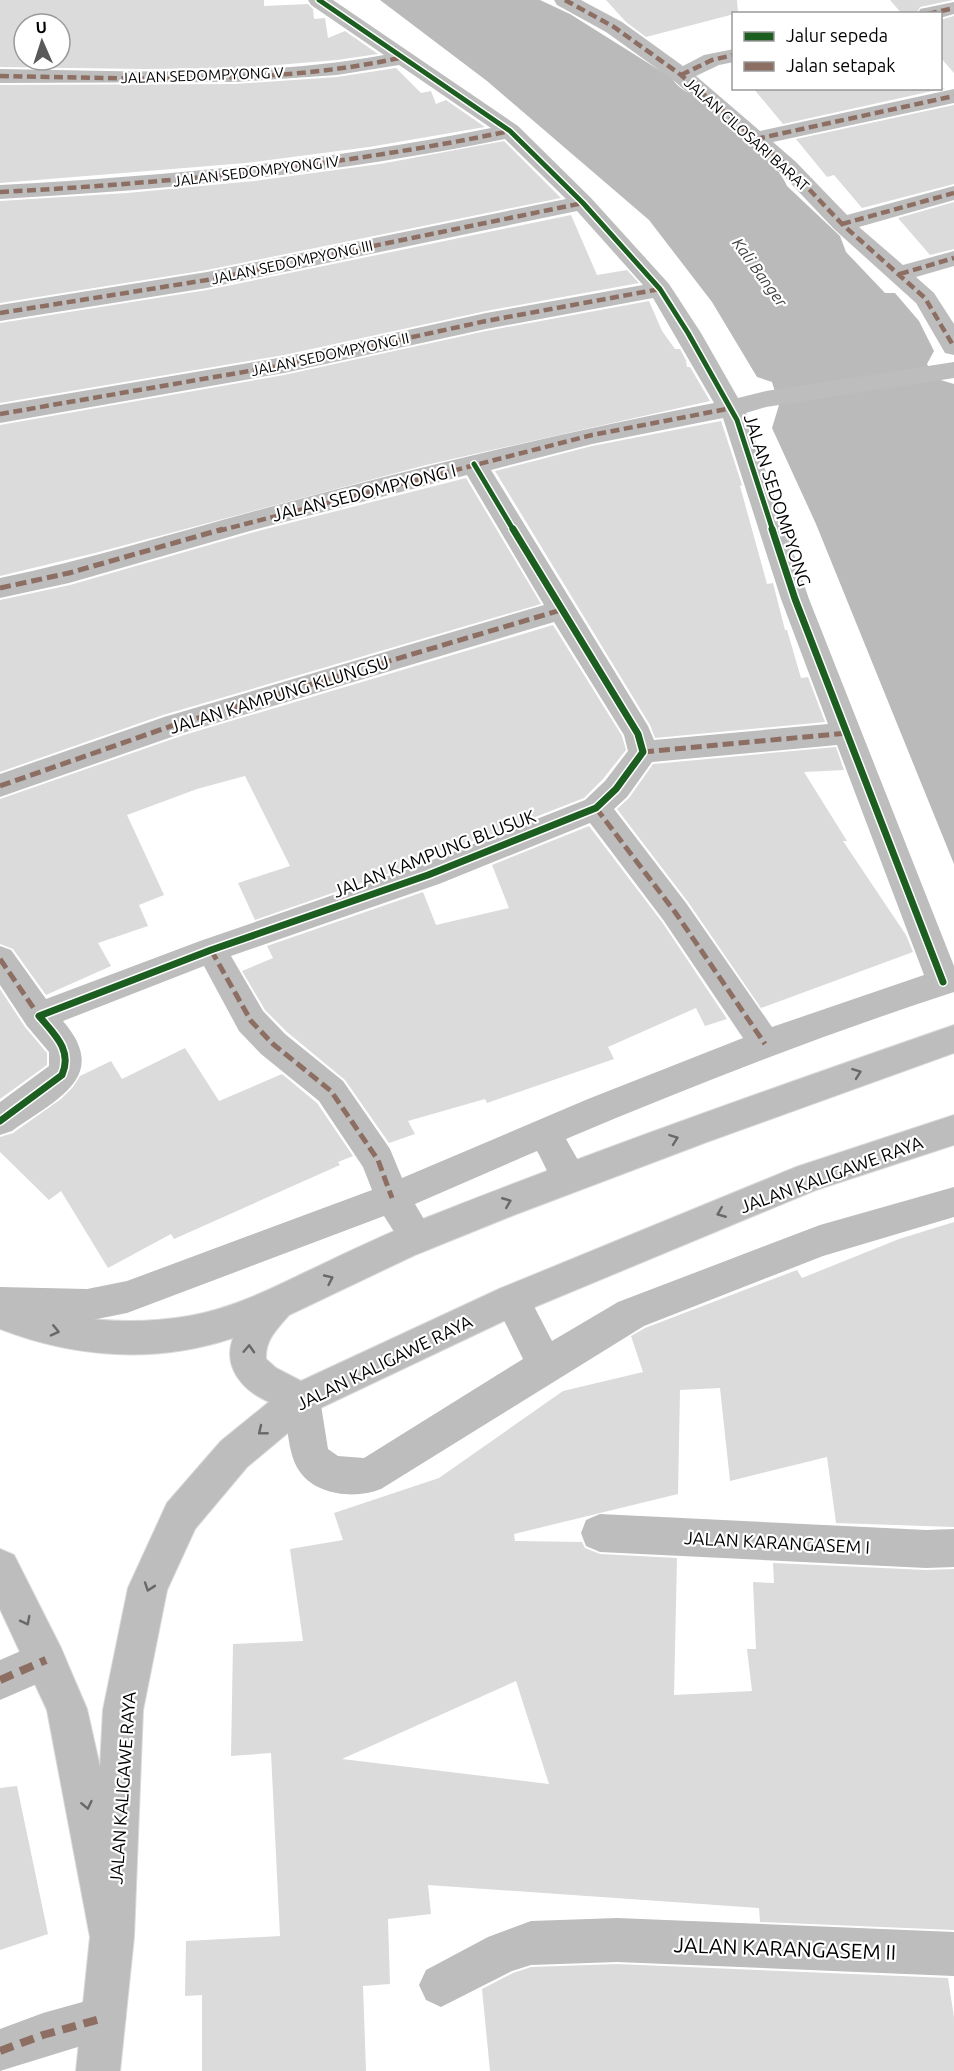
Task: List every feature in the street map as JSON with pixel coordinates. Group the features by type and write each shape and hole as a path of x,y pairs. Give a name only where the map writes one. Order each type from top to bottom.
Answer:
{"main road":[{"name":"JALAN SEDOMPYONG","path":"319,0 510,131 583,203 660,289 732,408 795,599 948,981"},
{"name":"JALAN CILOSARI BARAT","path":"570,3 614,27 681,75 788,167 842,224 925,298 954,347"},
{"path":"937,12 954,8"},
{"path":"681,75 712,60 732,55"},
{"name":"JALAN SEDOMPYONG V","path":"0,76 233,76 303,72 380,63 404,57"},
{"path":"756,139 954,96"},
{"name":"JALAN SEDOMPYONG IV","path":"0,192 115,186 246,175 426,149 510,131"},
{"path":"842,224 954,193"},
{"name":"JALAN SEDOMPYONG III","path":"0,313 207,280 583,203"},
{"path":"900,274 954,258"},
{"name":"JALAN SEDOMPYONG II","path":"0,414 284,365 486,321 660,289"},
{"name":"JALAN SEDOMPYONG I","path":"0,588 69,573 255,520 592,435 732,408 766,399 944,372"},
{"path":"474,464 638,734 643,752 847,733"},
{"name":"JALAN KAMPUNG KLUNGSU","path":"0,786 174,725 561,610"},
{"name":"JALAN KAMPUNG BLUSUK","path":"39,1016 211,950 428,874 596,808 616,789 643,752"},
{"path":"596,808 675,912 765,1044"},
{"path":"211,950 251,1021 273,1044 331,1091 378,1161 392,1198 417,1238"},
{"path":"0,959 39,1016 67,1050 67,1066 62,1075 0,1121"},
{"path":"0,1303 87,1305 127,1297 392,1198 544,1133 765,1044 948,981"},
{"path":"0,1313 29,1326 87,1338 153,1338 221,1326 276,1304 417,1238 570,1176 954,1039"},
{"name":"JALAN KALIGAWE RAYA","path":"112,1937 123,1710 148,1588 181,1516 234,1454 302,1399 513,1300 808,1178 954,1130"},
{"path":"544,1133 570,1176"},
{"path":"276,1304 262,1318 247,1347 252,1371 263,1380 302,1399 308,1445 313,1460 331,1474 368,1476 631,1314 820,1241 954,1202"},
{"path":"513,1300 545,1365"},
{"name":"JALAN KARANGASEM I","path":"600,1533 954,1548"},
{"path":"0,1568 46,1660 67,1709 112,1937 98,2071"},
{"path":"0,1680 46,1660"},
{"name":"JALAN KARANGASEM II","path":"441,1985 503,1952 531,1943 617,1940 954,1954"},
{"path":"0,2051 43,2035 104,2018"}],"water":[{"name":"Kali Banger","path":"380,0 540,0 570,14 672,78 680,87 747,139 772,164 787,186 840,236 846,252 885,293 895,293 919,321 934,351 927,364 934,378 954,384 954,864 816,524 772,428 779,405 772,382 757,377 712,302 649,220 487,81"}],"building":[{"path":"0,0 264,0 264,6 308,4 313,9 314,19 325,18 328,38 345,31 378,54 337,60 241,68 72,68 72,12 12,12 12,67 0,67"},
{"path":"606,0 737,0 738,12 732,12 732,15 646,37 626,22"},
{"path":"890,0 953,0 920,7 917,12 900,12"},
{"path":"954,16 954,73 942,59 942,19"},
{"path":"396,68 421,93 431,91 436,104 446,100 485,127 369,147 246,163 0,183 0,85 235,84 337,77"},
{"path":"755,90 937,90 783,124"},
{"path":"954,105 954,184 862,208 834,175 827,177 796,139"},
{"path":"504,141 561,198 207,270 0,303 0,201 127,193 254,181 380,164"},
{"path":"954,202 954,249 930,255 898,218"},
{"path":"571,215 597,275 627,270 639,283 486,311 284,355 0,403 0,323 207,290"},
{"path":"649,301 662,331 675,349 680,349 687,367 690,367 710,401 426,465 0,576 0,425 284,375 486,331"},
{"path":"721,421 742,485 740,486 767,584 773,583 801,678 808,677 825,722 655,738 650,725 495,471 592,446"},
{"path":"466,478 541,604 163,715 0,772 0,600 70,585 258,531"},
{"path":"553,625 622,736 626,750 584,798 477,840 411,859 413,865 255,920 238,883 290,866 245,776 197,789 127,815 164,895 139,905 148,926 98,943 111,966 46,995 13,949 0,944 0,799 184,735"},
{"path":"836,747 844,770 804,772 847,841 843,841 906,935 913,952 761,1008 688,902 617,809 629,798 653,764"},
{"path":"589,826 662,922 727,1019 705,1026 696,1008 608,1047 614,1059 487,1103 485,1099 408,1121 415,1134 389,1143 345,1080 287,1032 265,1010 242,971 273,958 267,946 423,892 436,925 509,908 492,865"},
{"path":"0,989 25,1027 47,1053 47,1065 0,1099"},
{"path":"185,1048 219,1101 282,1074 317,1103 353,1156 338,1162 340,1165 174,1239 171,1234 108,1268 61,1191 49,1200 0,1152 0,1137 13,1133 61,1099 80,1076 111,1061 122,1079"},
{"path":"954,1222 954,1527 836,1523 827,1457 730,1481 720,1388 680,1390 678,1494 514,1534 515,1541 582,1542 585,1548 600,1554 677,1558 674,1695 752,1691 747,1649 756,1649 753,1582 774,1583 773,1563 926,1570 954,1569 954,1930 760,1922 759,1908 428,1885 431,1914 388,1919 390,1984 363,1986 366,2071 202,2071 202,1995 185,1996 186,1941 280,1936 271,1753 231,1756 233,1644 303,1641 290,1549 343,1540 334,1513 439,1478 563,1391 643,1372 631,1336 645,1328 797,1270 802,1278 899,1239","holes":["516,1681 549,1784 342,1759"]},
{"path":"17,1786 48,1934 0,1950 0,1788"},
{"path":"617,1964 948,1978 954,2017 954,2071 490,2071 482,1989 513,1973 531,1967"}],"marked path":[{"path":"565,0 614,27 681,75 788,167 842,224 925,298 954,347"},
{"path":"937,12 954,8"},
{"path":"681,75 712,60 732,55"},
{"path":"0,76 235,76 320,70 404,57"},
{"path":"756,139 954,96"},
{"path":"0,192 64,189 256,172 383,155 510,131"},
{"path":"842,224 954,193"},
{"path":"0,313 207,280 583,203"},
{"path":"900,274 954,258"},
{"path":"0,414 284,365 486,321 660,289"},
{"path":"0,588 69,573 256,520 502,457 592,435 732,408"},
{"path":"0,786 174,725 561,610"},
{"path":"643,752 847,733"},
{"path":"596,808 675,912 765,1044"},
{"path":"211,950 251,1021 273,1044 331,1091 378,1160 392,1198"},
{"path":"0,959 39,1016"},
{"path":"0,1680 46,1660"},
{"path":"0,2051 43,2035 104,2018"}],"cycle path":[{"path":"319,0 510,131 583,203 660,289 688,333 737,420 795,599 943,982"},
{"path":"0,1121 62,1075 66,1066 67,1058 62,1044 39,1016 211,950 428,875 596,808 616,789 643,752 638,734 474,464"}]}
